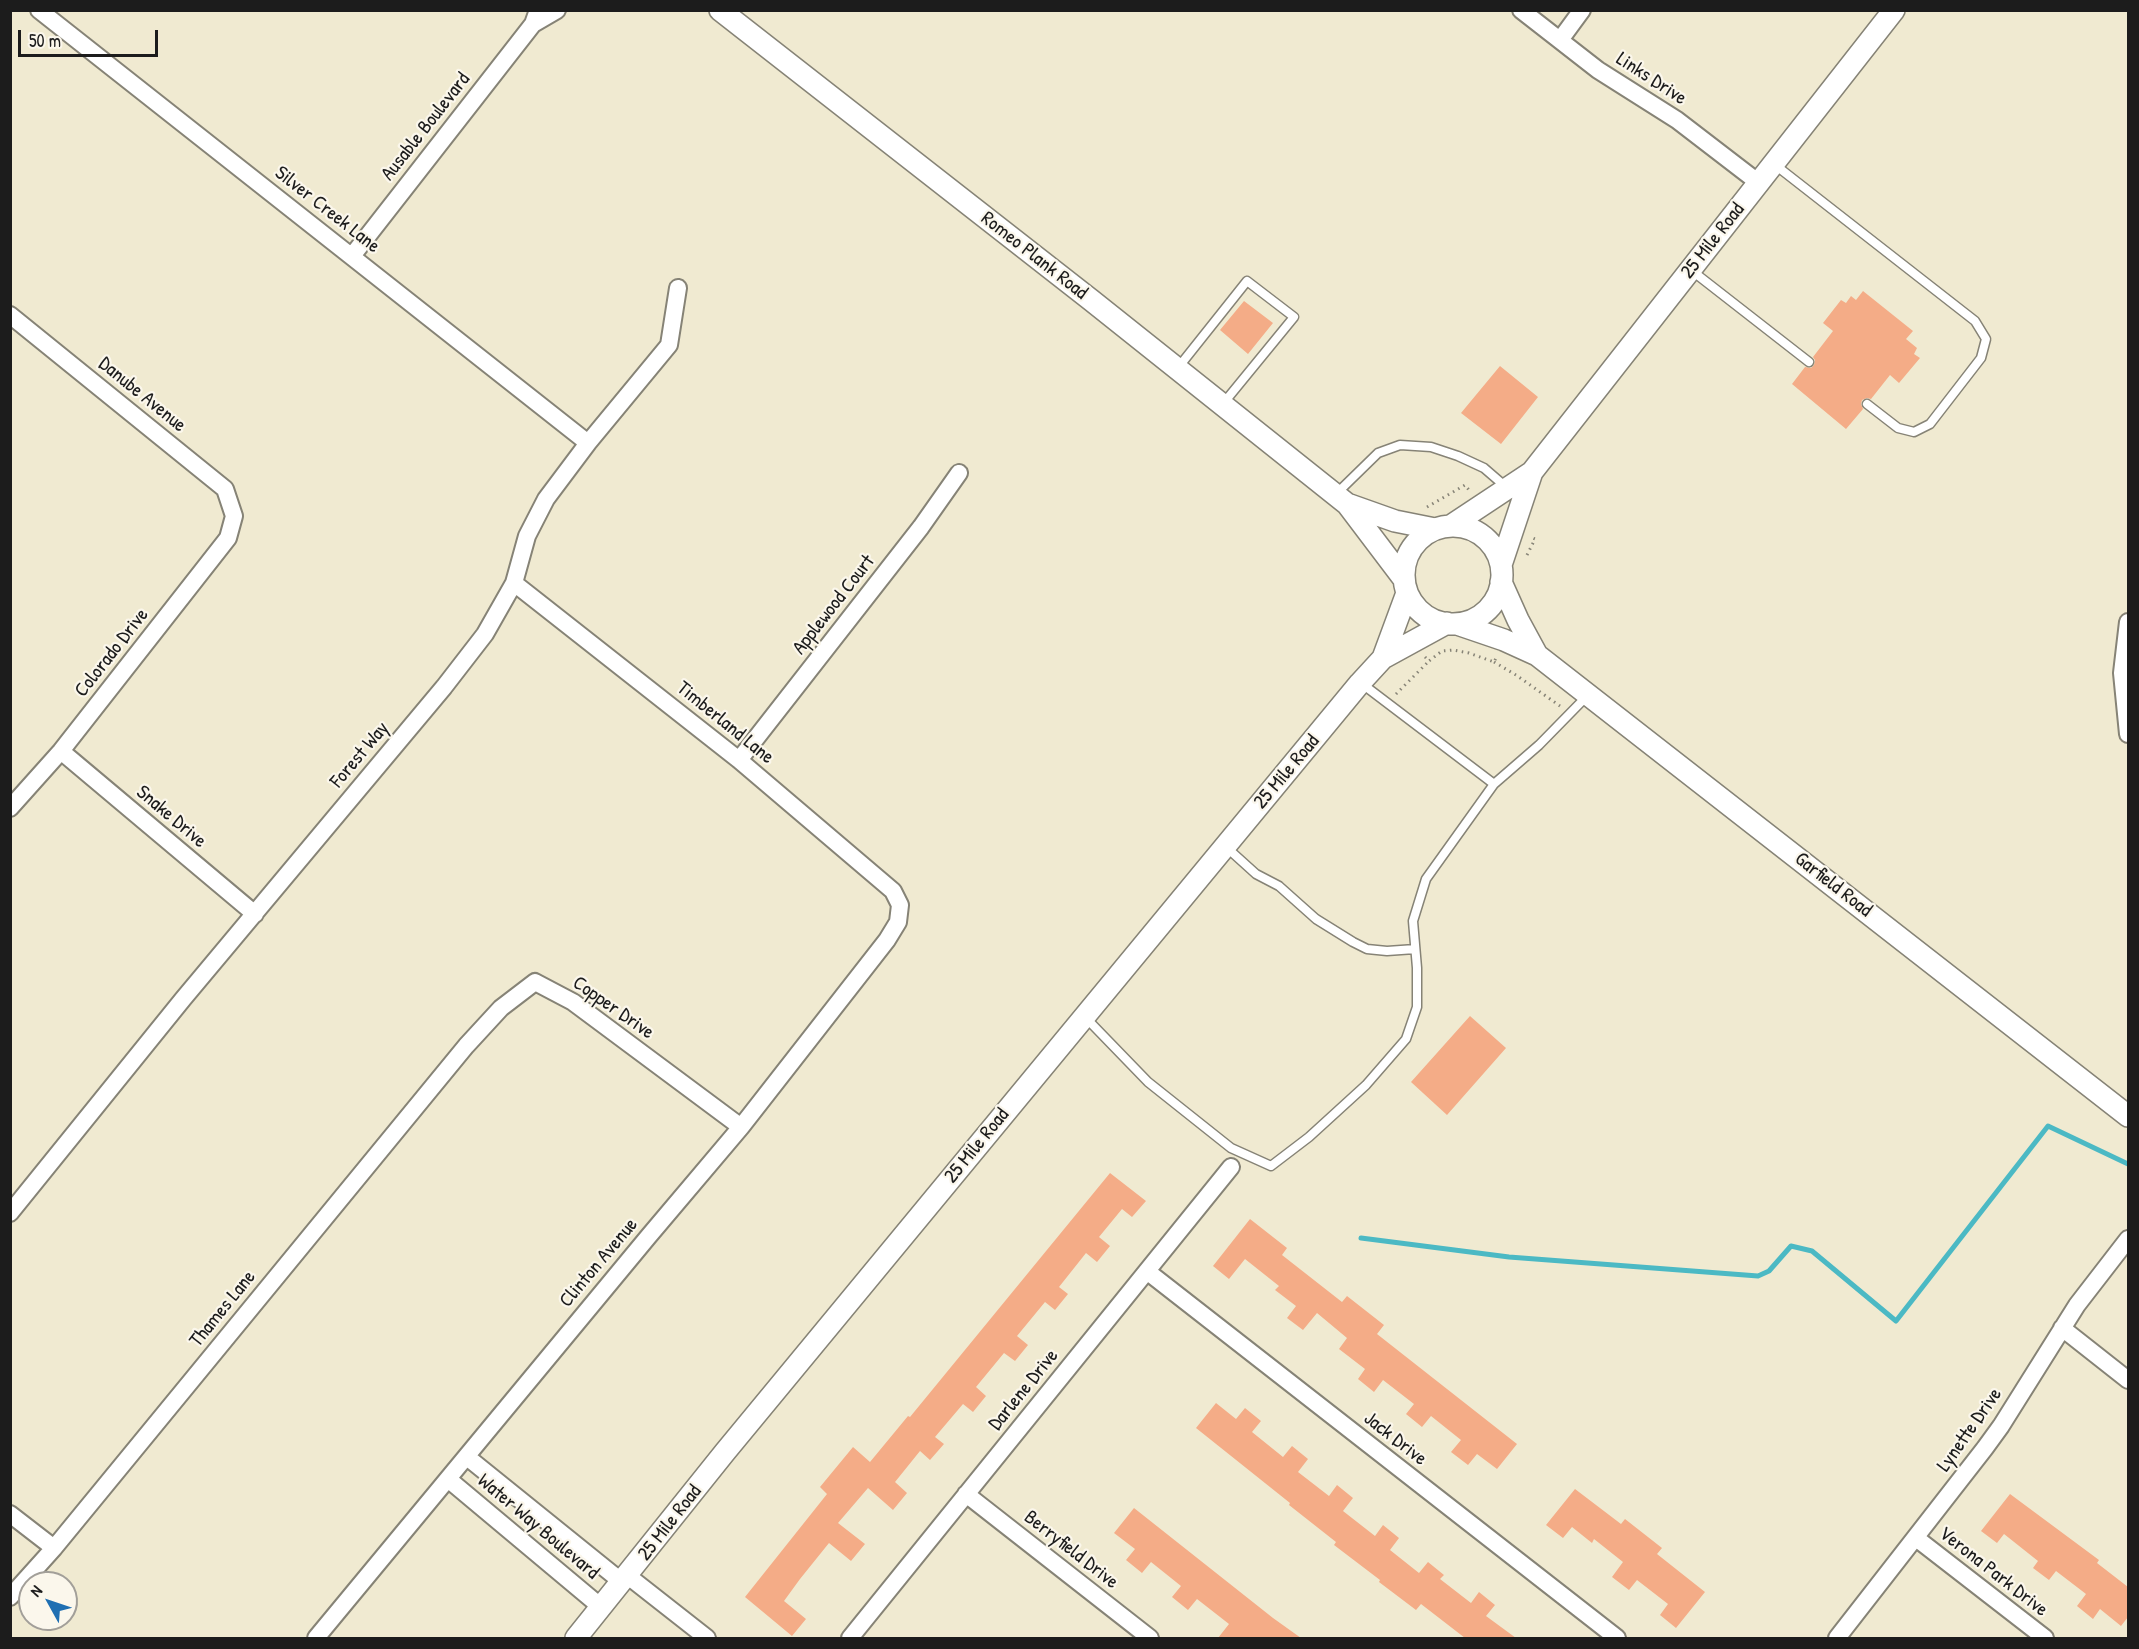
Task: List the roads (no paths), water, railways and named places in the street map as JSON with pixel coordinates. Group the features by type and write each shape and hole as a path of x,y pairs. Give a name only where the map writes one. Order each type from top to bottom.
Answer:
{"street":[{"name":"Silver Creek Lane","path":"39,10 588,443"},
{"name":"Ausable Boulevard","path":"352,256 536,17 557,10"},
{"name":"Romeo Plank Road","path":"720,10 1341,499 1405,586"},
{"name":"Links Drive","path":"1521,10 1598,70 1677,120 1759,183"},
{"path":"1560,40 1582,10"},
{"name":"25 Mile Road","path":"1501,573 1532,472 1894,10"},
{"name":"Forest Way","path":"10,1213 183,999 444,687 485,634 514,583 527,536 546,499 588,443 669,345 678,288"},
{"name":"Danube Avenue","path":"10,315 225,489 234,516"},
{"name":"25 Mile Road","path":"1443,527 1532,472"},
{"name":"Applewood Court","path":"739,760 921,527 959,473"},
{"name":"Romeo Plank Road","path":"1341,499 1395,521 1443,527"},
{"name":"Colorado Drive","path":"10,808 61,751 228,538 234,516"},
{"path":"1443,527 1468,528 1483,536 1495,549 1501,573 1496,598 1485,611 1472,620 1452,623 1427,617 1415,607 1405,586 1405,563 1411,548 1421,537 1443,527"},
{"name":"Garfield Road","path":"1501,573 1518,620 1537,654"},
{"name":"Timberland Lane","path":"514,583 739,760 893,891 900,905"},
{"name":"25 Mile Road","path":"1383,658 1405,586"},
{"path":"2128,622 2122,673 2128,734"},
{"name":"25 Mile Road","path":"576,1638 725,1452 1360,683 1383,658 1452,623"},
{"name":"Garfield Road","path":"1452,623 1537,654 2128,1116"},
{"name":"Snake Drive","path":"61,751 255,914"},
{"name":"Clinton Avenue","path":"316,1638 741,1127 887,940 898,922 900,905"},
{"name":"Copper Drive","path":"466,1046 501,1008 536,982 573,1002 741,1127"},
{"name":"Thames Lane","path":"10,1597 54,1548 466,1046"},
{"name":"Darlene Drive","path":"850,1638 1231,1167"},
{"name":"Lynette Drive","path":"1837,1638 2001,1426 2077,1305 2128,1239"},
{"name":"Jack Drive","path":"1148,1272 1617,1638"},
{"path":"2062,1328 2128,1380"},
{"name":"Water Way Boulevard","path":"466,1457 625,1579 707,1638"},
{"name":"Water Way Boulevard","path":"448,1479 602,1607"},
{"name":"Berryfield Drive","path":"966,1494 1150,1638"},
{"path":"10,1514 54,1548"},
{"name":"Verona Park Drive","path":"1916,1538 2045,1638"}],"lane":[{"path":"1774,164 1975,321 1986,339 1981,358 1930,424 1914,432 1898,428 1867,404"},
{"path":"1690,269 1809,362"},
{"path":"1177,369 1247,281 1294,317 1222,405"},
{"path":"1341,499 1378,453 1400,445 1431,447 1458,456 1484,468 1506,487"},
{"path":"1360,683 1494,784"},
{"path":"1084,1017 1148,1082 1231,1148 1271,1166 1309,1137 1366,1084 1406,1039 1417,1006 1413,921 1426,879 1494,784 1539,745 1589,694"},
{"path":"1225,846 1256,874 1279,886 1316,919 1353,942 1367,949 1387,951 1415,949"}],"waterway":[{"path":"1361,1238 1509,1257 1758,1276 1769,1271 1791,1246 1812,1251 1896,1321 2048,1126 2128,1164"}]}
